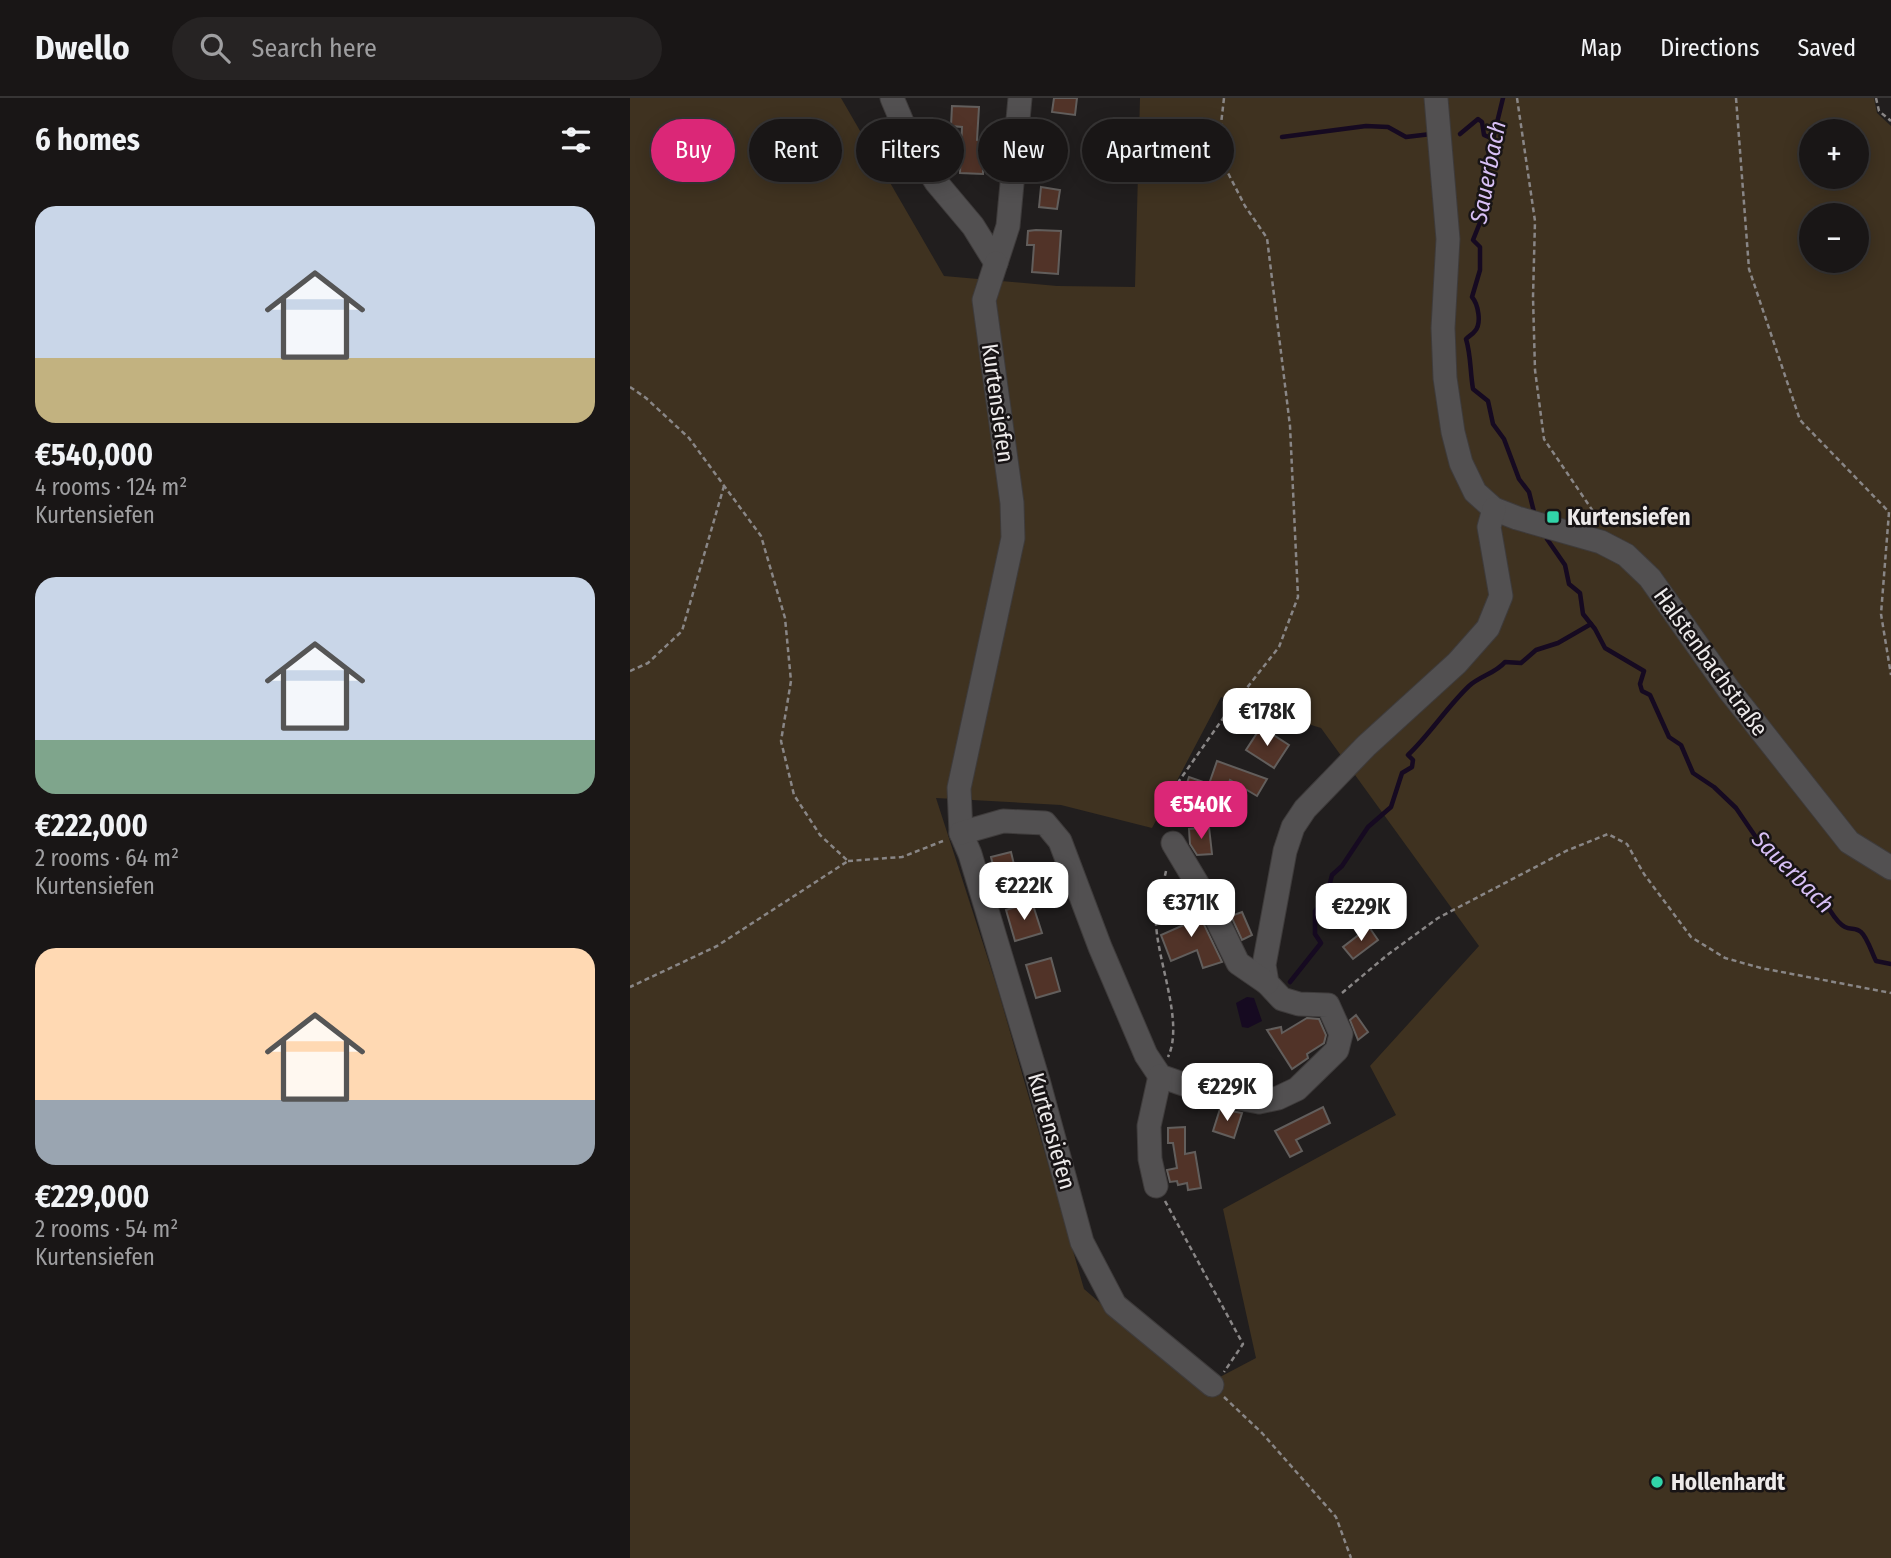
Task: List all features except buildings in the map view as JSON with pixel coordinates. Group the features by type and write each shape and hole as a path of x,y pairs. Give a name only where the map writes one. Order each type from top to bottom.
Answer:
{"street":[{"path":"892,98 908,135 936,183 973,226 996,263"},
{"name":"Kurtensiefen","path":"1020,98 1008,226 984,300 1012,503 1013,538 959,788 961,833 970,854 1030,1054 1082,1242 1115,1305 1212,1385"},
{"path":"1267,983 1264,965 1285,851 1293,827 1305,809 1366,746 1457,663 1488,628 1501,596 1489,527 1494,509 1475,492 1461,463 1453,432 1445,377 1443,328 1447,239 1436,98"},
{"name":"Halstenbachstraße","path":"1494,509 1601,542 1626,555 1650,578 1729,690 1849,842 1891,868"},
{"path":"961,833 1003,821 1045,823 1060,841 1100,947 1141,1043 1160,1076 1206,1092 1259,1102 1278,1098 1297,1089 1337,1050 1340,1034 1328,1005 1299,1004 1282,999 1267,983 1238,963 1210,905 1173,843"},
{"path":"1156,1186 1150,1159 1149,1126 1160,1076"}],"path":[{"path":"1160,1076 1171,1051 1173,1023 1156,918 1173,843 1179,780 1279,647 1298,597 1290,425 1267,238 1245,206 1228,173 1220,133 1224,98"},
{"path":"1517,98 1535,221 1535,370 1544,439 1603,527 1601,542"},
{"path":"1736,98 1749,270 1800,420 1889,512 1881,614 1891,675"},
{"path":"1876,98 1879,111 1891,121"},
{"path":"630,387 646,398 689,438 761,536 785,618 791,681 781,741 794,795 820,835 848,861"},
{"path":"630,671 648,663 682,631 725,484"},
{"path":"630,987 717,946 848,861 902,857 961,833"},
{"path":"1328,1005 1386,956 1438,918 1566,851 1608,834 1626,844 1644,874 1691,937 1725,958 1761,968 1891,993"},
{"path":"1156,1186 1243,1344 1229,1366 1212,1385 1262,1433 1336,1517 1352,1558"}],"shaded area":[{"path":"630,98 841,98 856,124 856,182 890,182 944,276 1057,286 1135,287 1138,182 1234,182 1234,119 1139,119 1140,98 1874,98 1877,113 1891,126 1891,1558 630,1558","holes":["1221,697 1321,728 1479,946 1370,1066 1396,1115 1223,1209 1256,1358 1199,1388 1084,1289 998,990 936,798 1061,805 1152,828"]},
{"path":"1247,997 1254,998 1262,1021 1248,1028 1242,1027 1236,1003"}],"waterway":[{"name":"Sauerbach","path":"1503,98 1488,149 1490,160 1483,179 1483,215 1473,240 1480,247 1480,270 1472,297 1479,319 1477,328 1466,339 1473,389 1488,401 1493,424 1504,439 1519,479 1529,492 1534,512"},
{"path":"1460,134 1478,119 1482,122 1484,135 1493,139"},
{"path":"1282,137 1366,126 1388,127 1406,137 1431,134"},
{"name":"Sauerbach","path":"1547,539 1565,565 1569,584 1580,593 1583,614 1605,648 1644,671 1640,684 1642,691 1650,695 1669,737 1681,745 1693,773 1714,787 1736,808 1766,852 1790,863 1794,879 1819,897 1838,922 1861,932 1876,961 1891,964"},
{"path":"1290,982 1321,943 1315,934 1315,911 1326,899 1332,875 1342,866 1368,827 1391,807 1402,773 1412,767 1413,760 1408,755 1473,683 1505,662 1521,663 1536,650 1558,643 1591,624"}],"place":[{"name":"Kurtensiefen","path":"1553,517"},
{"name":"Hollenhardt","path":"1657,1482"}]}
